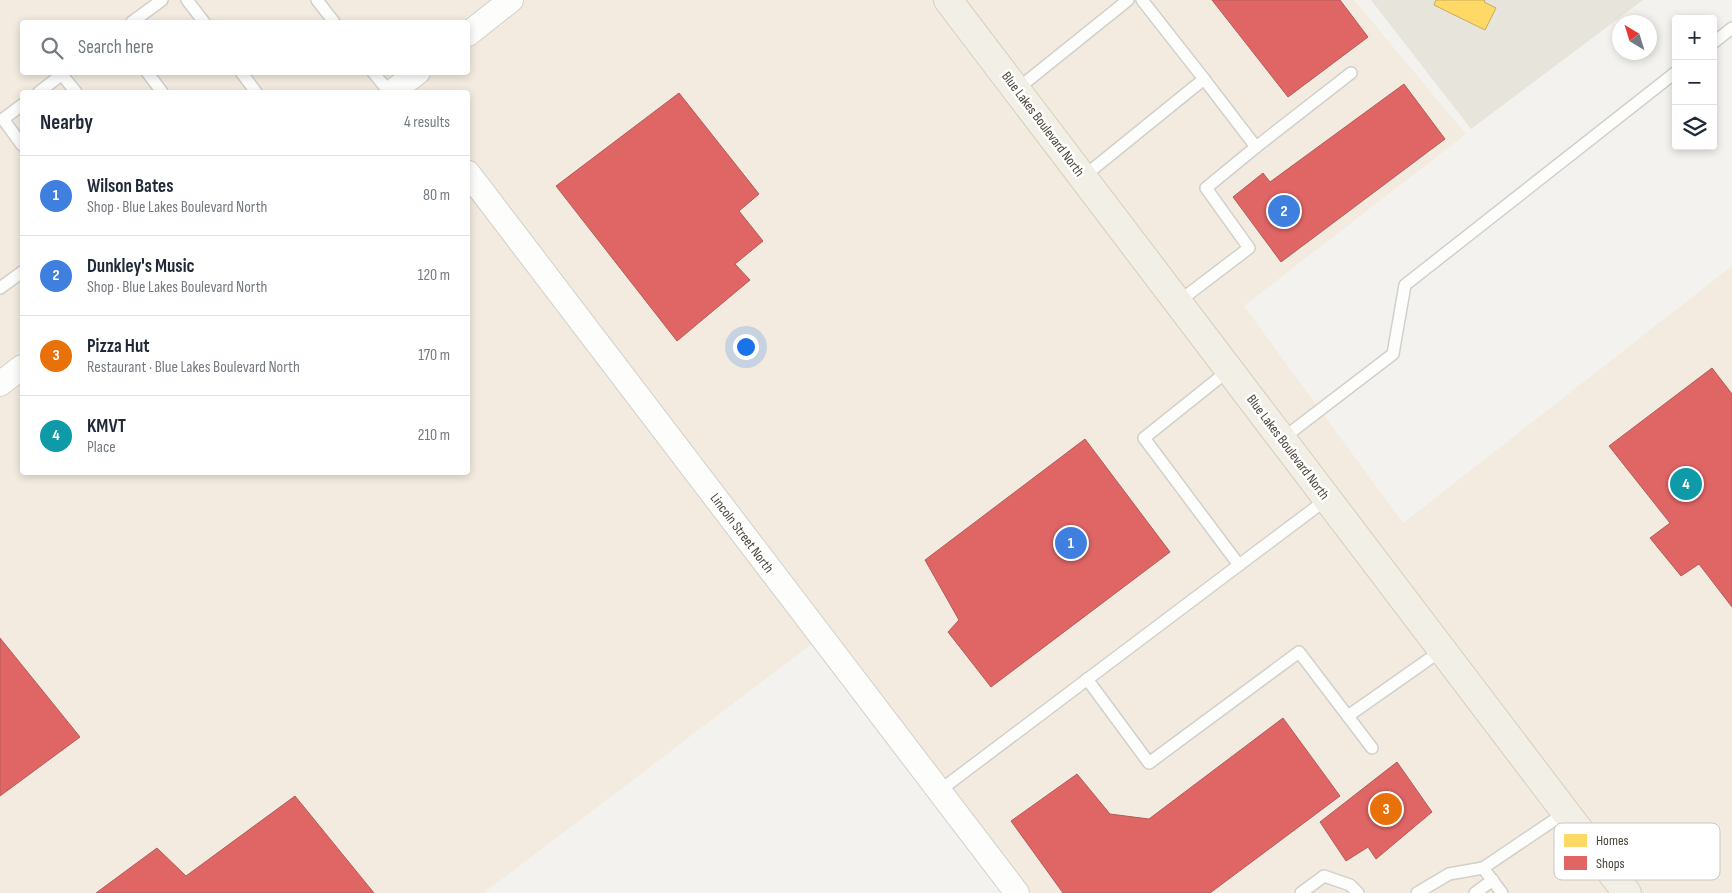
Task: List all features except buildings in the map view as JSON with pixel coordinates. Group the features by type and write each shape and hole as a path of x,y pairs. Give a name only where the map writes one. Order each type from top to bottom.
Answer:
{"main road":[{"name":"Blue Lakes Boulevard North","path":"948,0 1574,823"},
{"name":"Blue Lakes Boulevard North","path":"1617,880 1627,893"}],"street":[{"path":"470,32 511,0"},
{"name":"Lincoln Street North","path":"470,176 1016,893"},
{"path":"0,384 20,369"}],"lane":[{"path":"135,20 162,0"},
{"path":"187,0 202,20"},
{"path":"317,0 332,20"},
{"path":"1016,90 1128,0"},
{"path":"1142,0 1256,146"},
{"path":"1717,40 1732,28"},
{"path":"1178,302 1249,248 1206,188 1256,146 1351,73"},
{"path":"42,90 63,75"},
{"path":"65,75 75,90"},
{"path":"149,75 160,90"},
{"path":"243,75 254,90"},
{"path":"379,75 401,87"},
{"path":"1282,439 1393,354 1404,285 1672,75"},
{"path":"1083,178 1204,79"},
{"path":"20,106 2,120 20,142"},
{"path":"0,288 20,273"},
{"path":"1230,370 1144,438 1239,565"},
{"path":"939,791 1327,499"},
{"path":"1348,716 1442,650"},
{"path":"1087,680 1149,763 1299,652 1372,748"},
{"path":"1417,893 1449,874 1484,868 1566,812"},
{"path":"1484,868 1502,893"},
{"path":"1301,893 1324,876 1350,885 1358,893"},
{"path":"1474,893 1492,880"}],"shaded area":[{"path":"0,0 1354,0 1466,134 1244,306 1403,523 1732,266 1732,893 1028,893 830,630 484,893 0,893"},
{"path":"1371,0 1643,0 1623,15 1612,15 1612,23 1471,129"}],"place":[{"name":"Dunkley's Music","path":"1284,211"},
{"name":"KMVT","path":"1686,484"},
{"name":"Wilson Bates","path":"1071,543"},
{"name":"Pizza Hut","path":"1386,809"}]}
